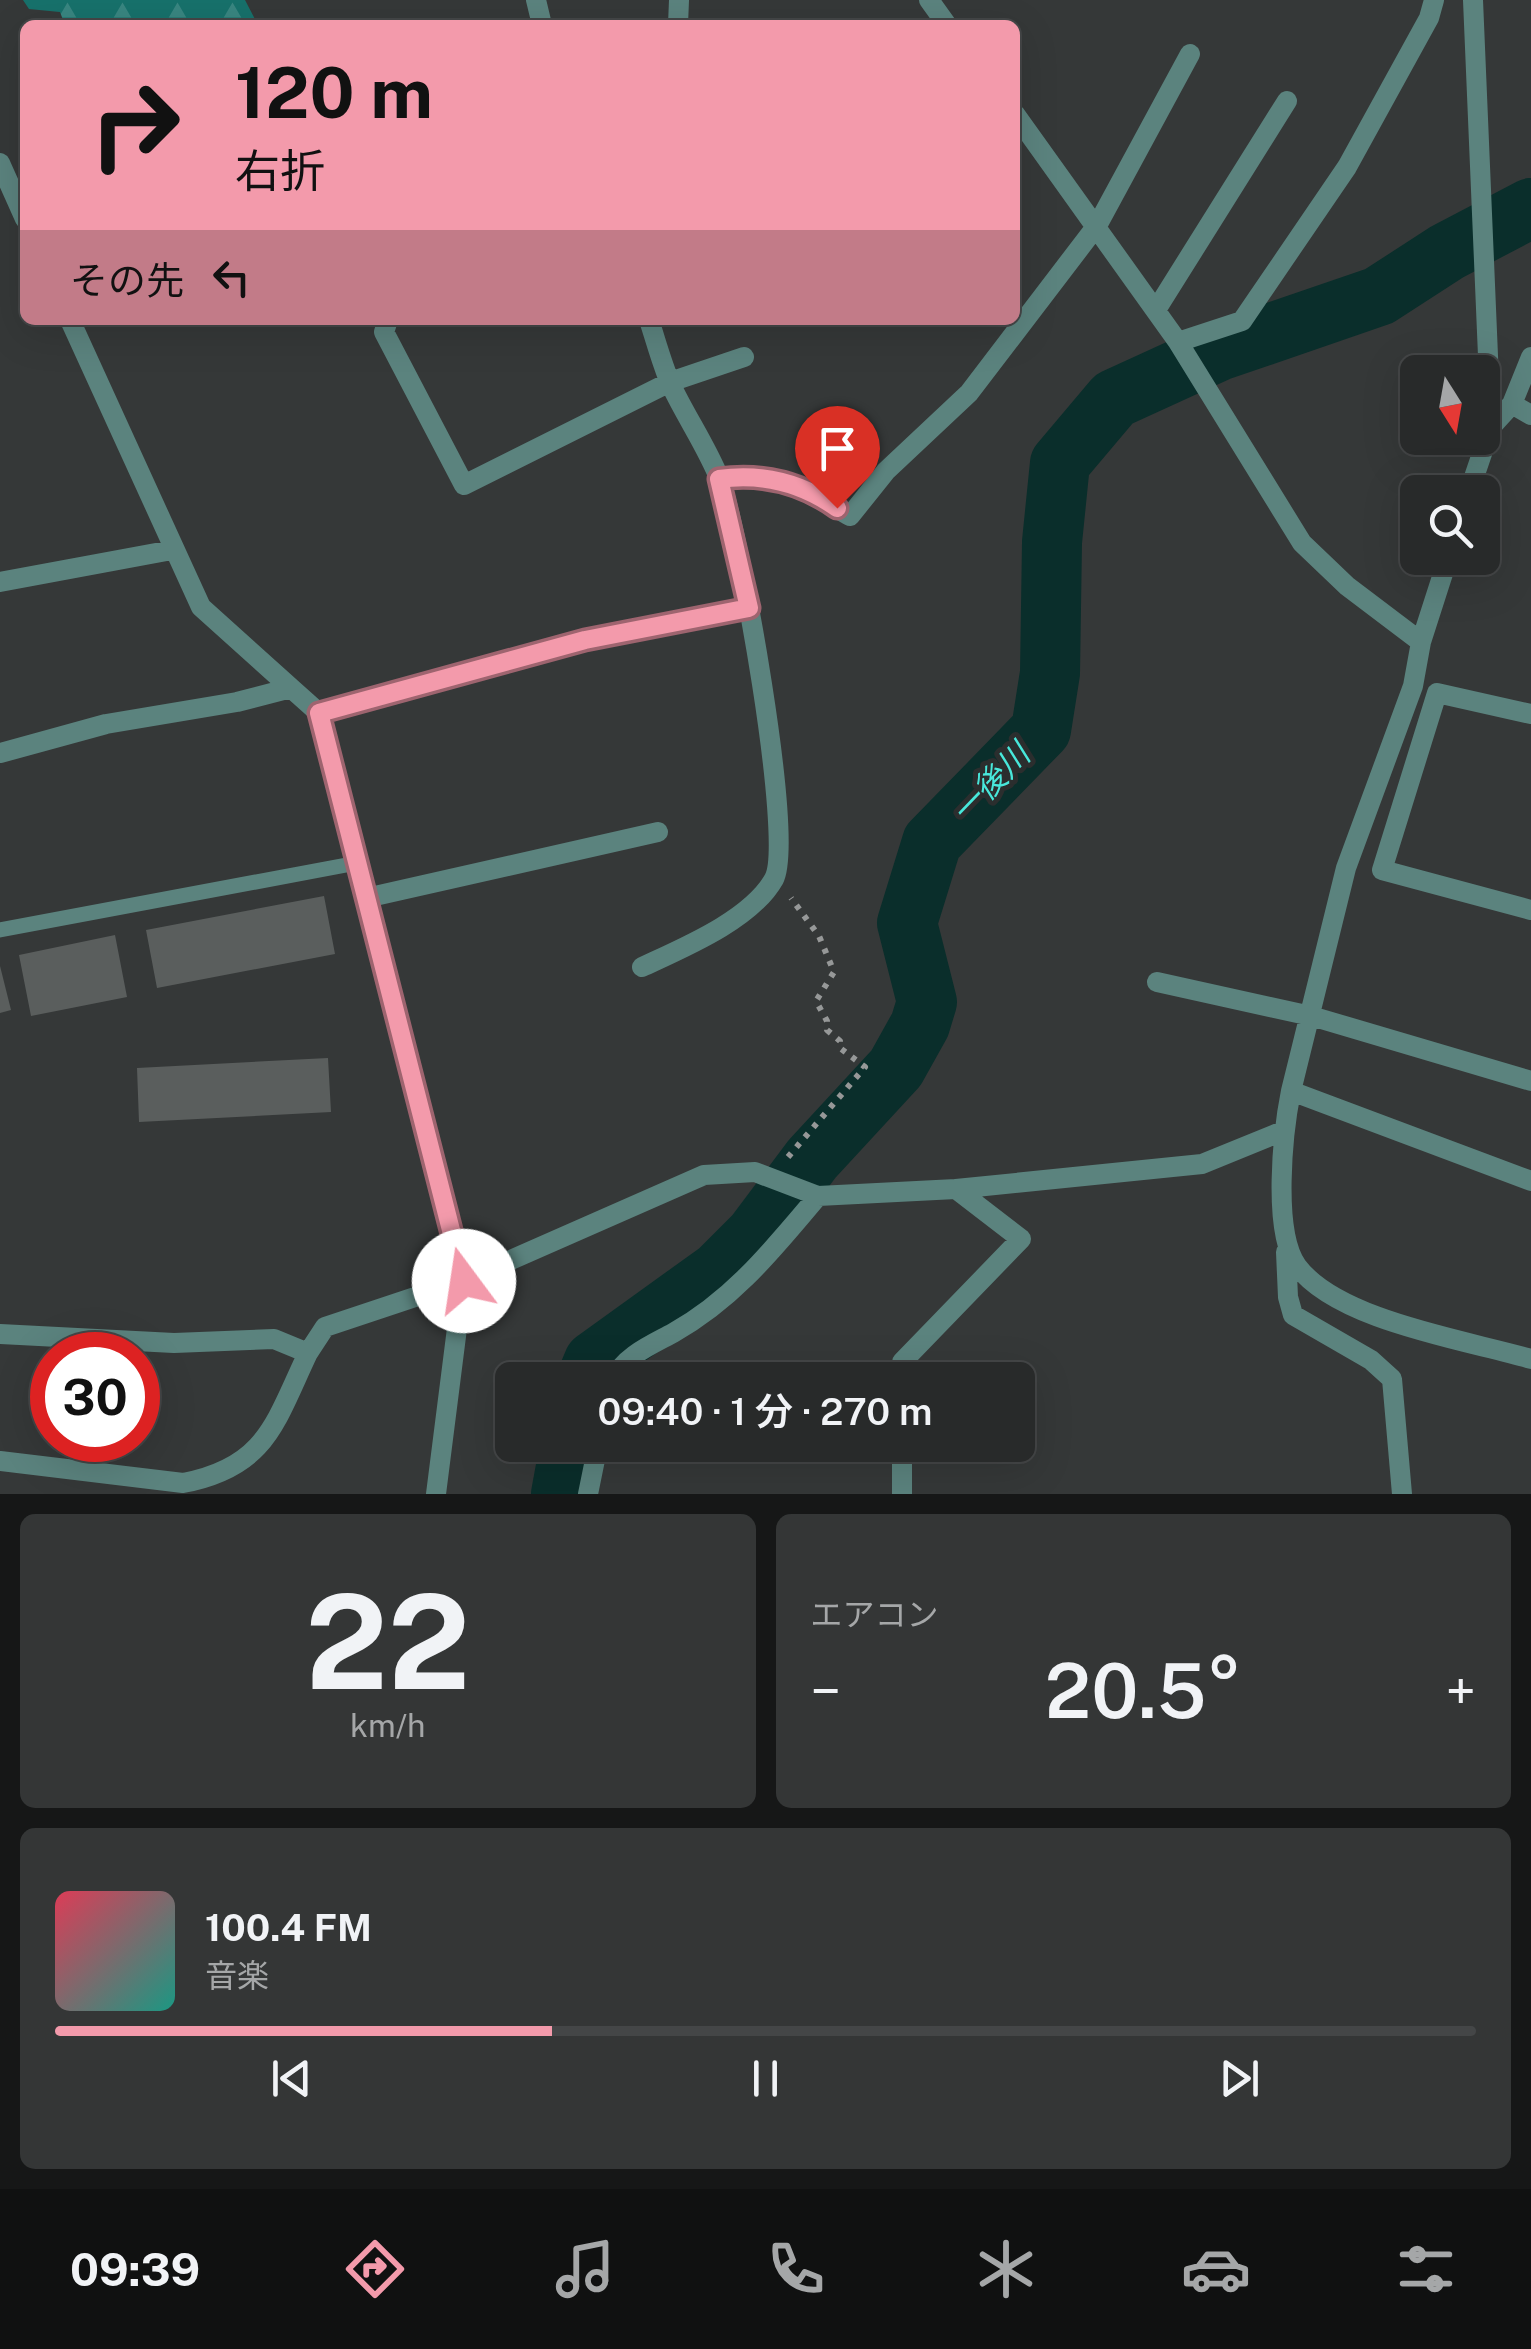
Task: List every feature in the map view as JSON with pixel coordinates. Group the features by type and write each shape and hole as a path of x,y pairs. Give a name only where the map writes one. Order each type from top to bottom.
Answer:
{"street":[{"path":"928,0 944,20"},
{"path":"1179,344 1242,321 1346,166 1429,18 1434,0"},
{"path":"1474,0 1488,355"},
{"path":"719,479 746,475 797,486 850,516 886,471 969,393 1098,224 1190,54"},
{"path":"1156,310 1287,102"},
{"path":"1020,121 1098,224 1179,344 1302,543 1347,586 1420,642"},
{"path":"0,163 20,208"},
{"path":"72,325 172,550 202,607 319,713 464,1281 436,1494"},
{"path":"386,325 384,332 464,485 670,382 744,358"},
{"path":"642,967 735,917 776,876 770,731 749,608 719,479 670,382 651,325"},
{"path":"1500,422 1522,410 1531,356"},
{"path":"0,582 172,550"},
{"path":"1402,1494 1392,1380 1371,1360 1294,1315 1288,1297 1283,1131 1346,868 1412,686 1420,642 1442,575"},
{"path":"319,713 585,640 749,608"},
{"path":"1412,686 1531,714"},
{"path":"0,753 106,724 237,702 291,688"},
{"path":"1438,693 1382,870 1531,910"},
{"path":"366,898 658,832"},
{"path":"1157,982 1311,1016 1531,1081"},
{"path":"1291,1090 1531,1181"},
{"path":"0,1461 182,1488 236,1467 255,1452 325,1327 464,1281 704,1174 739,1170 771,1177 818,1196 956,1189 1202,1164 1283,1131"},
{"path":"902,1362 1020,1239 956,1189"},
{"path":"630,1362 640,1351 696,1320 740,1287 818,1196"},
{"path":"1286,1230 1296,1264 1337,1300 1531,1359"},
{"path":"0,1334 174,1343 274,1339 308,1353"},
{"path":"588,1494 595,1462"},
{"path":"902,1462 902,1494"}],"lane":[{"path":"0,930 357,862"}],"path":[{"path":"771,1177 865,1066 840,1048 840,1041 827,1030 827,1021 816,1001 834,972 819,936 776,876"}],"green space":[{"path":"23,0 245,0 255,20 63,20 60,12 29,9"}],"building":[{"path":"324,896 335,954 157,988 146,930"},
{"path":"115,935 127,997 31,1016 19,955"},
{"path":"0,966 11,1010 0,1013"},
{"path":"328,1058 331,1112 139,1122 137,1068"}],"waterway":[{"name":"一後川","path":"594,1362 719,1271 755,1235 812,1159 896,1068 920,1025 927,1002 907,923 932,842 1041,730 1050,673 1052,542 1060,463 1114,399 1219,351 1379,296 1447,252 1531,208"},
{"name":"一後川","path":"561,1494 567,1462"}],"route":[{"path":"464,1281 319,713 585,640 749,608 719,479 746,475 768,478 818,495 837,508"}]}
